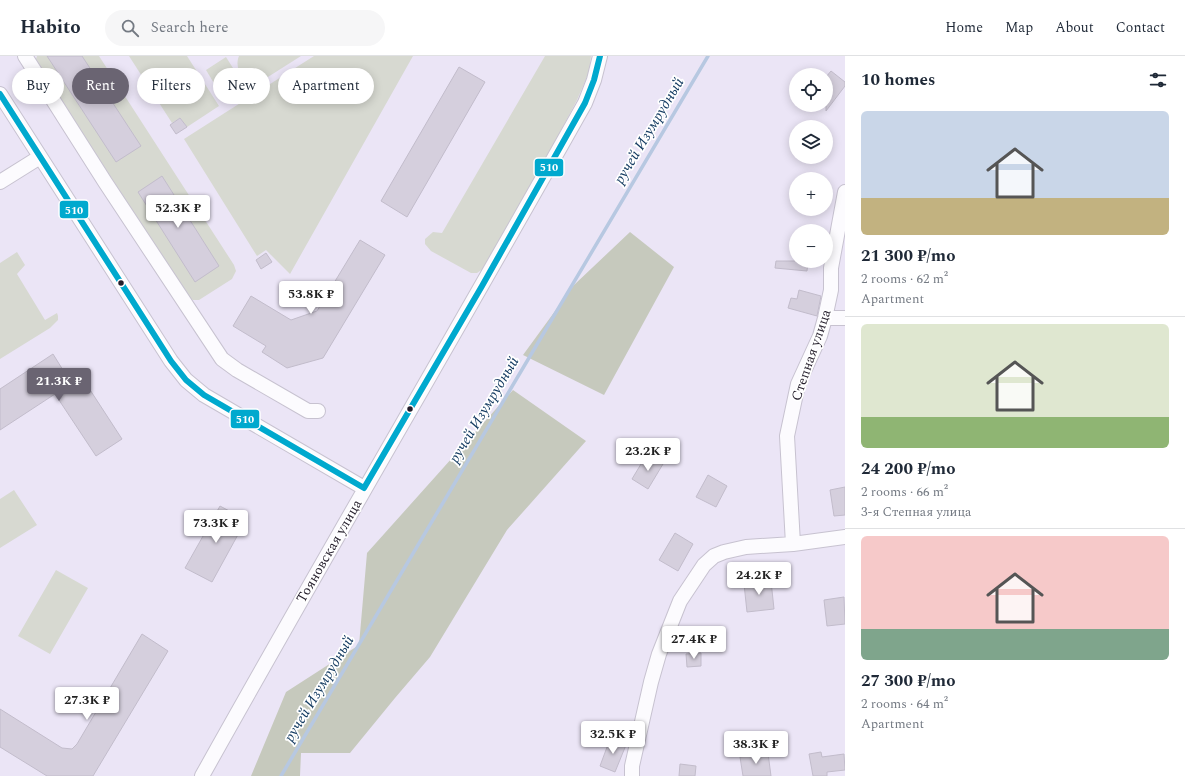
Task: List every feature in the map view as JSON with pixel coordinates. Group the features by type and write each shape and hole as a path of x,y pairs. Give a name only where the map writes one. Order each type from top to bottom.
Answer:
{"street":[{"path":"25,56 105,182 222,359 237,370 308,411 318,411"},
{"name":"Тояновская улица","path":"202,776 262,667 482,286 585,103 594,80 600,56"},
{"path":"0,94 171,361 186,380 204,396 364,488"},
{"path":"0,182 40,157"},
{"name":"Степная улица","path":"793,544 787,436 798,384 820,336 825,318 831,290 831,268 845,192"},
{"path":"825,318 845,318"},
{"path":"632,776 632,766 651,682 659,654 680,601 704,565 714,556 746,547 793,544 845,537"}],"shaded area":[{"path":"37,56 99,56 107,68 72,68 72,104 129,104 129,102 234,265 236,271 232,279 199,300 193,300 188,297 64,104 64,68 41,68 36,59"},
{"path":"129,56 187,56 195,68 137,68"},
{"path":"239,56 301,56 282,68 278,68 278,71 270,76 270,68 238,68"},
{"path":"314,56 413,56 290,274 266,250 257,256 184,139 239,104 270,104 270,84 278,79 278,104 374,104 374,68 295,68"},
{"path":"545,56 591,56 589,72 577,100 490,264 477,273 471,273 431,251 425,244 425,239 433,232 442,233"},
{"path":"226,57 233,68 213,68 213,82 206,70"},
{"path":"205,84 213,97 213,104 218,104 219,106 187,127 180,118 172,123 160,104 205,104"},
{"path":"630,232 674,267 604,395 523,355 574,285"},
{"path":"17,252 25,265 17,274 45,320 57,313 58,320 50,328 0,359 0,263"},
{"path":"513,390 586,441 507,530 430,657 350,753 301,753 300,776 251,776 286,692 359,645 367,553"},
{"path":"14,490 37,525 0,548 0,499"},
{"path":"56,570 88,588 50,654 18,636"}],"building":[{"path":"47,56 82,56 90,68 72,68 72,94 64,82 64,68 55,68"},
{"path":"459,67 485,82 407,217 381,201"},
{"path":"833,73 845,82 845,86 833,102"},
{"path":"78,104 113,104 141,146 116,162"},
{"path":"180,118 187,127 176,134 170,125"},
{"path":"162,176 219,266 195,282 138,192"},
{"path":"360,240 385,255 323,358 287,368 262,352 266,346 233,326 251,296 291,320 317,311"},
{"path":"266,253 272,262 261,269 256,260"},
{"path":"776,261 789,261 789,268 807,268 807,271 775,268"},
{"path":"799,290 821,296 817,316 788,308 791,298 797,299"},
{"path":"53,354 71,383 81,376 122,439 96,456 55,394 0,430 0,389"},
{"path":"647,454 663,464 648,489 632,479"},
{"path":"708,475 727,486 716,507 696,497"},
{"path":"845,487 845,515 834,516 830,490"},
{"path":"220,506 246,520 212,582 185,568"},
{"path":"675,533 693,544 678,571 659,560"},
{"path":"771,581 774,609 747,612 744,584"},
{"path":"844,597 845,624 827,626 824,600"},
{"path":"142,634 168,651 93,776 47,776 0,747 0,709 62,748 72,749 77,744"},
{"path":"701,653 701,666 687,667 686,654"},
{"path":"610,739 626,745 615,772 600,766"},
{"path":"821,752 822,757 844,754 845,770 827,772 827,776 813,776 809,754"},
{"path":"768,753 771,776 743,776 740,757"},
{"path":"680,764 696,766 695,776 679,776"}],"waterway":[{"name":"ручей Изумрудный","path":"281,776 708,56"}],"transit line":[{"name":"510","path":"364,488 482,286 585,103 594,80 600,56"},
{"name":"510","path":"0,94 171,361 186,380 204,395 364,488"}]}
